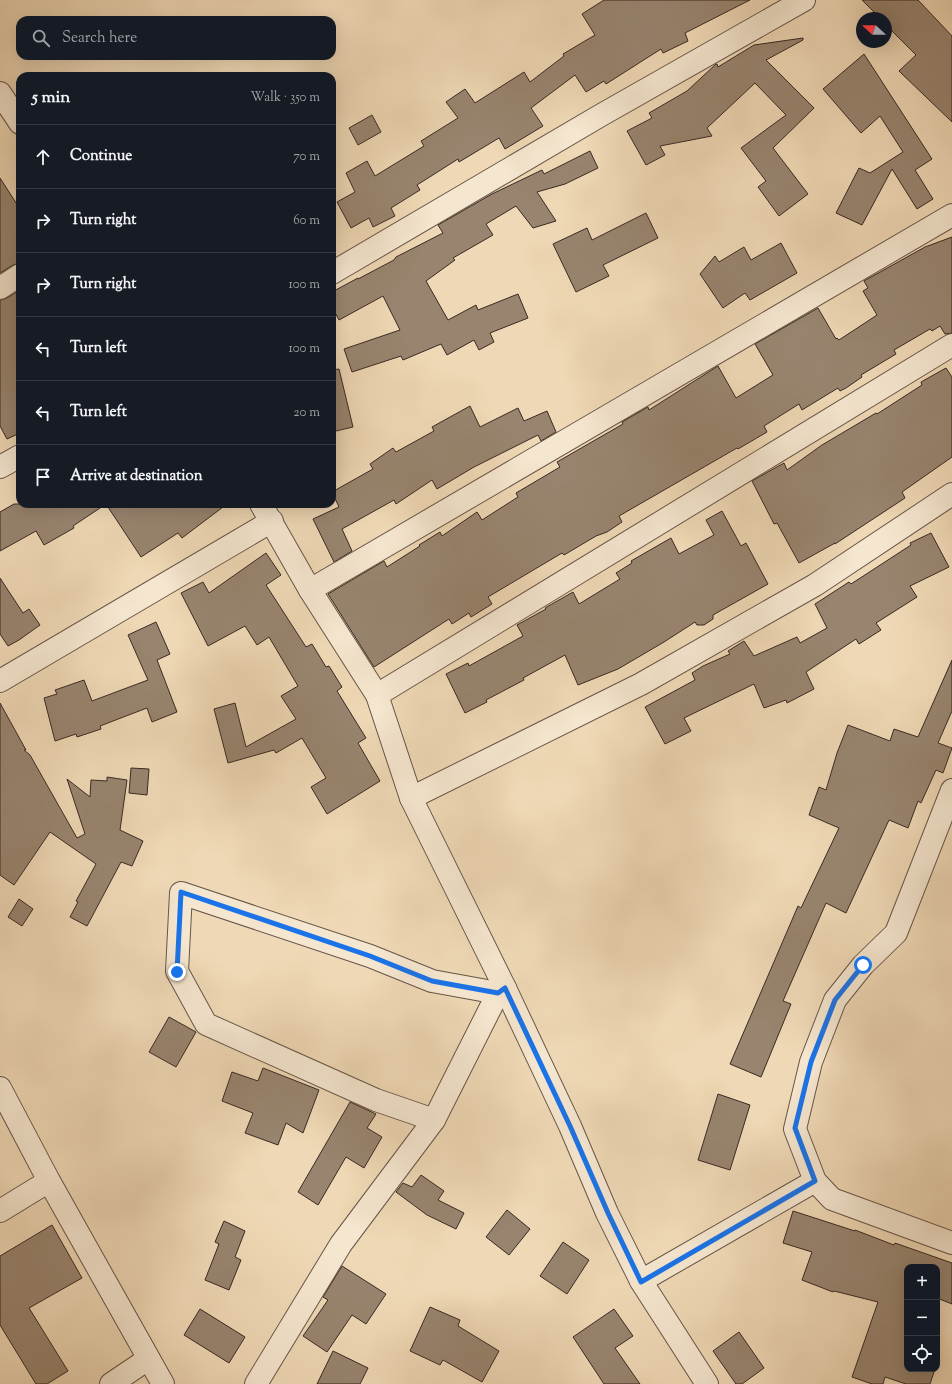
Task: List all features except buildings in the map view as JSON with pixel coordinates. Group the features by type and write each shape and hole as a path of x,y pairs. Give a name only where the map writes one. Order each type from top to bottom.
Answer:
{"street":[{"path":"336,271 610,110 804,0"},
{"path":"0,93 16,117"},
{"path":"310,590 952,215"},
{"path":"0,288 16,278"},
{"path":"377,695 952,345"},
{"path":"0,467 16,458"},
{"path":"411,798 641,684 815,586 952,494"},
{"path":"0,681 266,513 310,590 377,695 411,798 502,990 570,1126 608,1213 641,1282 707,1384"},
{"path":"952,790 896,933 863,965 835,1000 811,1062 795,1128 815,1181 832,1199 952,1243"},
{"path":"434,1120 376,1100 206,1024 177,972 181,892 370,956 432,981 502,990"},
{"path":"256,1384 341,1244 434,1120 502,990"},
{"path":"0,1088 49,1181 163,1384"},
{"path":"0,1211 49,1181"},
{"path":"641,1282 815,1181"},
{"path":"111,1384 148,1358"}],"route":[{"path":"177,972 181,892 370,956 432,981 498,993 505,988 641,1282 815,1181 795,1128 811,1062 835,1000 863,965"}]}
